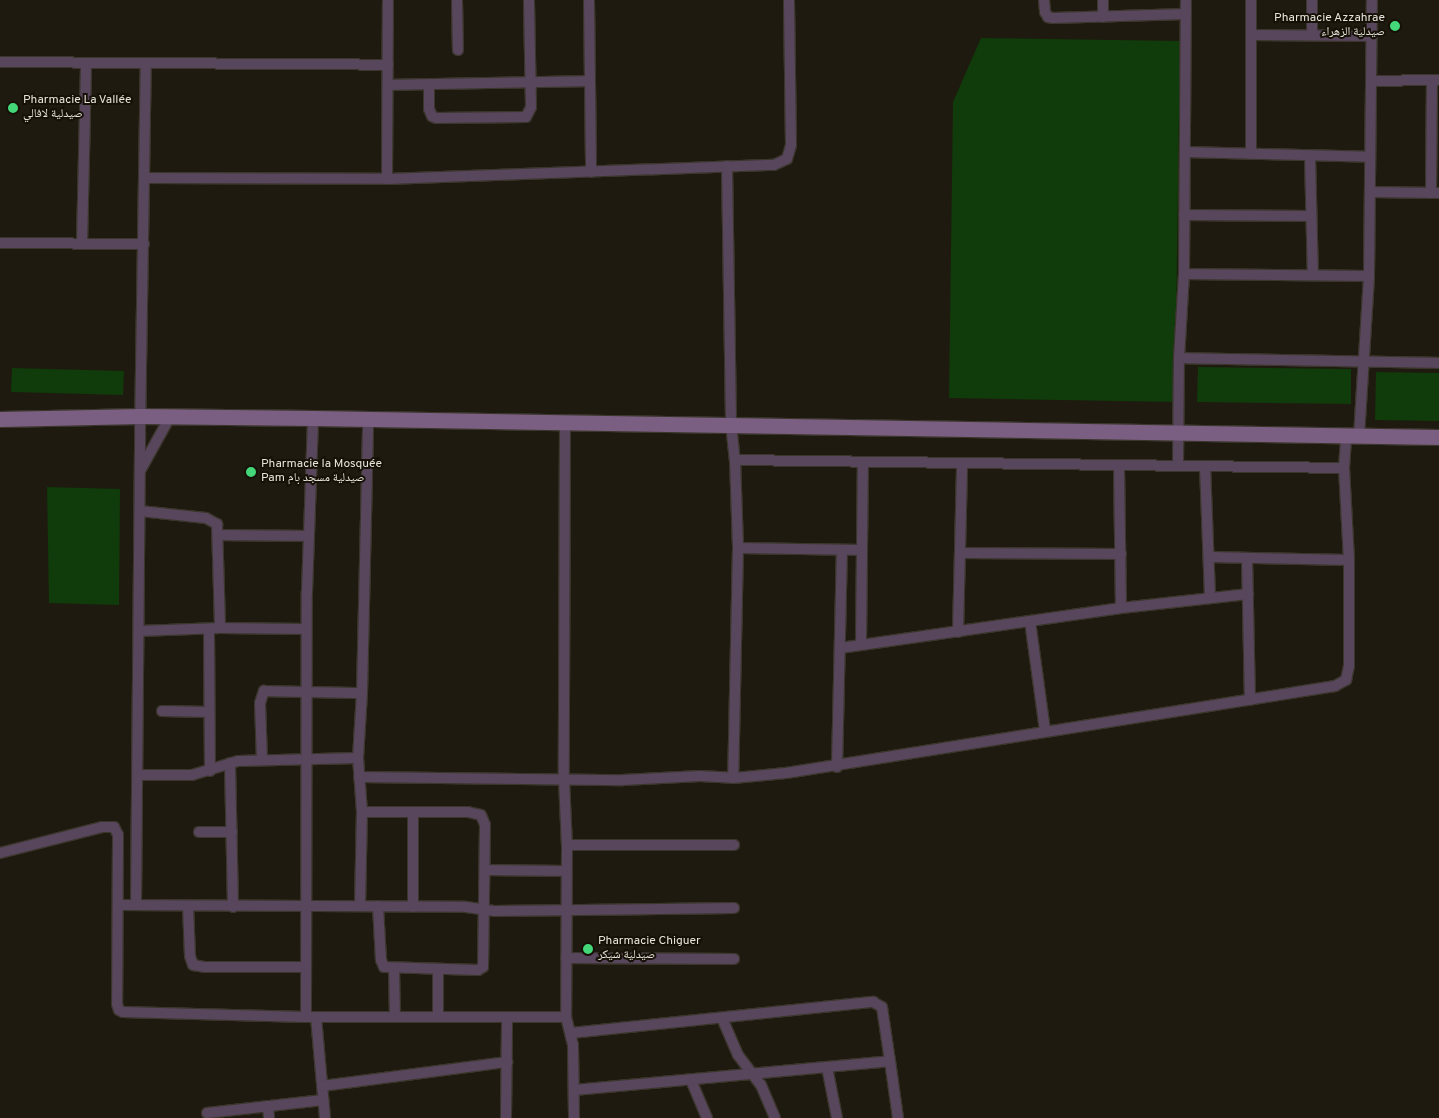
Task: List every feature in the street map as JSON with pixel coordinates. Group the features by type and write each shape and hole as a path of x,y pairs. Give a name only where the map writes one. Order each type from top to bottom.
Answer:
{"main road":[{"path":"0,419 141,416 313,418 1439,437"}],"street":[{"path":"387,179 388,0"},
{"path":"457,0 458,50"},
{"path":"428,84 429,109 432,116 436,118 522,118 530,111 529,0"},
{"path":"588,0 591,172"},
{"path":"145,178 387,179 774,165 787,158 791,135 789,0"},
{"path":"1044,0 1045,12 1053,18 1186,14"},
{"path":"1103,0 1103,17"},
{"path":"1178,466 1179,358 1184,274 1186,0"},
{"path":"1251,0 1251,154"},
{"path":"1312,0 1312,35"},
{"path":"359,777 564,780 700,776 733,778 837,767 1045,731 1335,686 1346,680 1349,666 1349,560 1344,468 1352,436 1363,362 1369,276 1372,0"},
{"path":"1251,35 1371,36"},
{"path":"0,62 388,66"},
{"path":"82,244 86,63"},
{"path":"136,905 146,63"},
{"path":"1370,192 1435,193 1436,80 1371,81"},
{"path":"388,85 589,81"},
{"path":"1185,152 1370,157"},
{"path":"1310,156 1312,275"},
{"path":"727,166 731,424 735,460 738,548 733,778"},
{"path":"1184,214 1311,216"},
{"path":"0,244 144,244"},
{"path":"1184,274 1369,276"},
{"path":"1179,358 1439,363"},
{"path":"141,470 170,417"},
{"path":"313,418 306,629 305,967 325,1118"},
{"path":"360,906 362,812 358,758 362,693 368,419"},
{"path":"565,422 564,780 567,845 566,1017 571,1034 574,1118"},
{"path":"735,460 1344,468"},
{"path":"861,644 863,462"},
{"path":"958,632 962,464"},
{"path":"1119,466 1121,608"},
{"path":"1205,466 1210,596"},
{"path":"140,511 206,518 216,524 218,534 220,628"},
{"path":"218,534 309,536"},
{"path":"738,548 862,550"},
{"path":"837,767 842,550"},
{"path":"960,553 1121,554"},
{"path":"1210,557 1349,560"},
{"path":"1247,558 1250,700"},
{"path":"840,648 1210,596 1248,594"},
{"path":"1030,621 1045,731"},
{"path":"139,631 209,630 220,628 306,629"},
{"path":"209,630 210,770"},
{"path":"262,760 262,694 269,691 362,693"},
{"path":"162,711 209,712"},
{"path":"137,775 192,775 230,763 262,760 358,758"},
{"path":"230,763 233,907"},
{"path":"362,812 468,812 481,815 485,825 483,967 478,970 394,969 382,964 378,906"},
{"path":"413,812 413,907"},
{"path":"0,853 102,826 114,827 118,836 119,1010 128,1013 311,1017 566,1017"},
{"path":"199,832 232,832"},
{"path":"567,845 734,845"},
{"path":"485,870 566,871"},
{"path":"118,905 466,907 484,911 734,908"},
{"path":"188,906 190,956 193,965 204,967 305,967"},
{"path":"566,958 734,959"},
{"path":"394,969 396,1017"},
{"path":"438,969 438,1017"},
{"path":"571,1034 873,1002 882,1007 898,1118"},
{"path":"506,1118 507,1017"},
{"path":"722,1018 738,1055 767,1097 775,1118"},
{"path":"322,1086 507,1062"},
{"path":"574,1090 890,1062"},
{"path":"827,1067 837,1118"},
{"path":"691,1080 707,1118"},
{"path":"207,1112 323,1100"},
{"path":"268,1106 269,1118"}],"green space":[{"path":"981,38 1180,41 1175,402 949,398 953,102"},
{"path":"1198,367 1351,369 1351,404 1197,402"},
{"path":"12,368 124,371 123,395 11,392"},
{"path":"1376,372 1439,373 1439,421 1375,420"},
{"path":"47,487 120,489 119,605 49,603"}],"place":[{"name":"Pharmacie Azzahrae صيدلية الزهراء","path":"1395,26"},
{"name":"Pharmacie La Vallée صيدلية لافالي","path":"13,108"},
{"name":"Pharmacie la Mosquée Pam صيدلية مسجد بام","path":"251,472"},
{"name":"Pharmacie Chiguer صيدلية شيكر","path":"588,949"}]}
